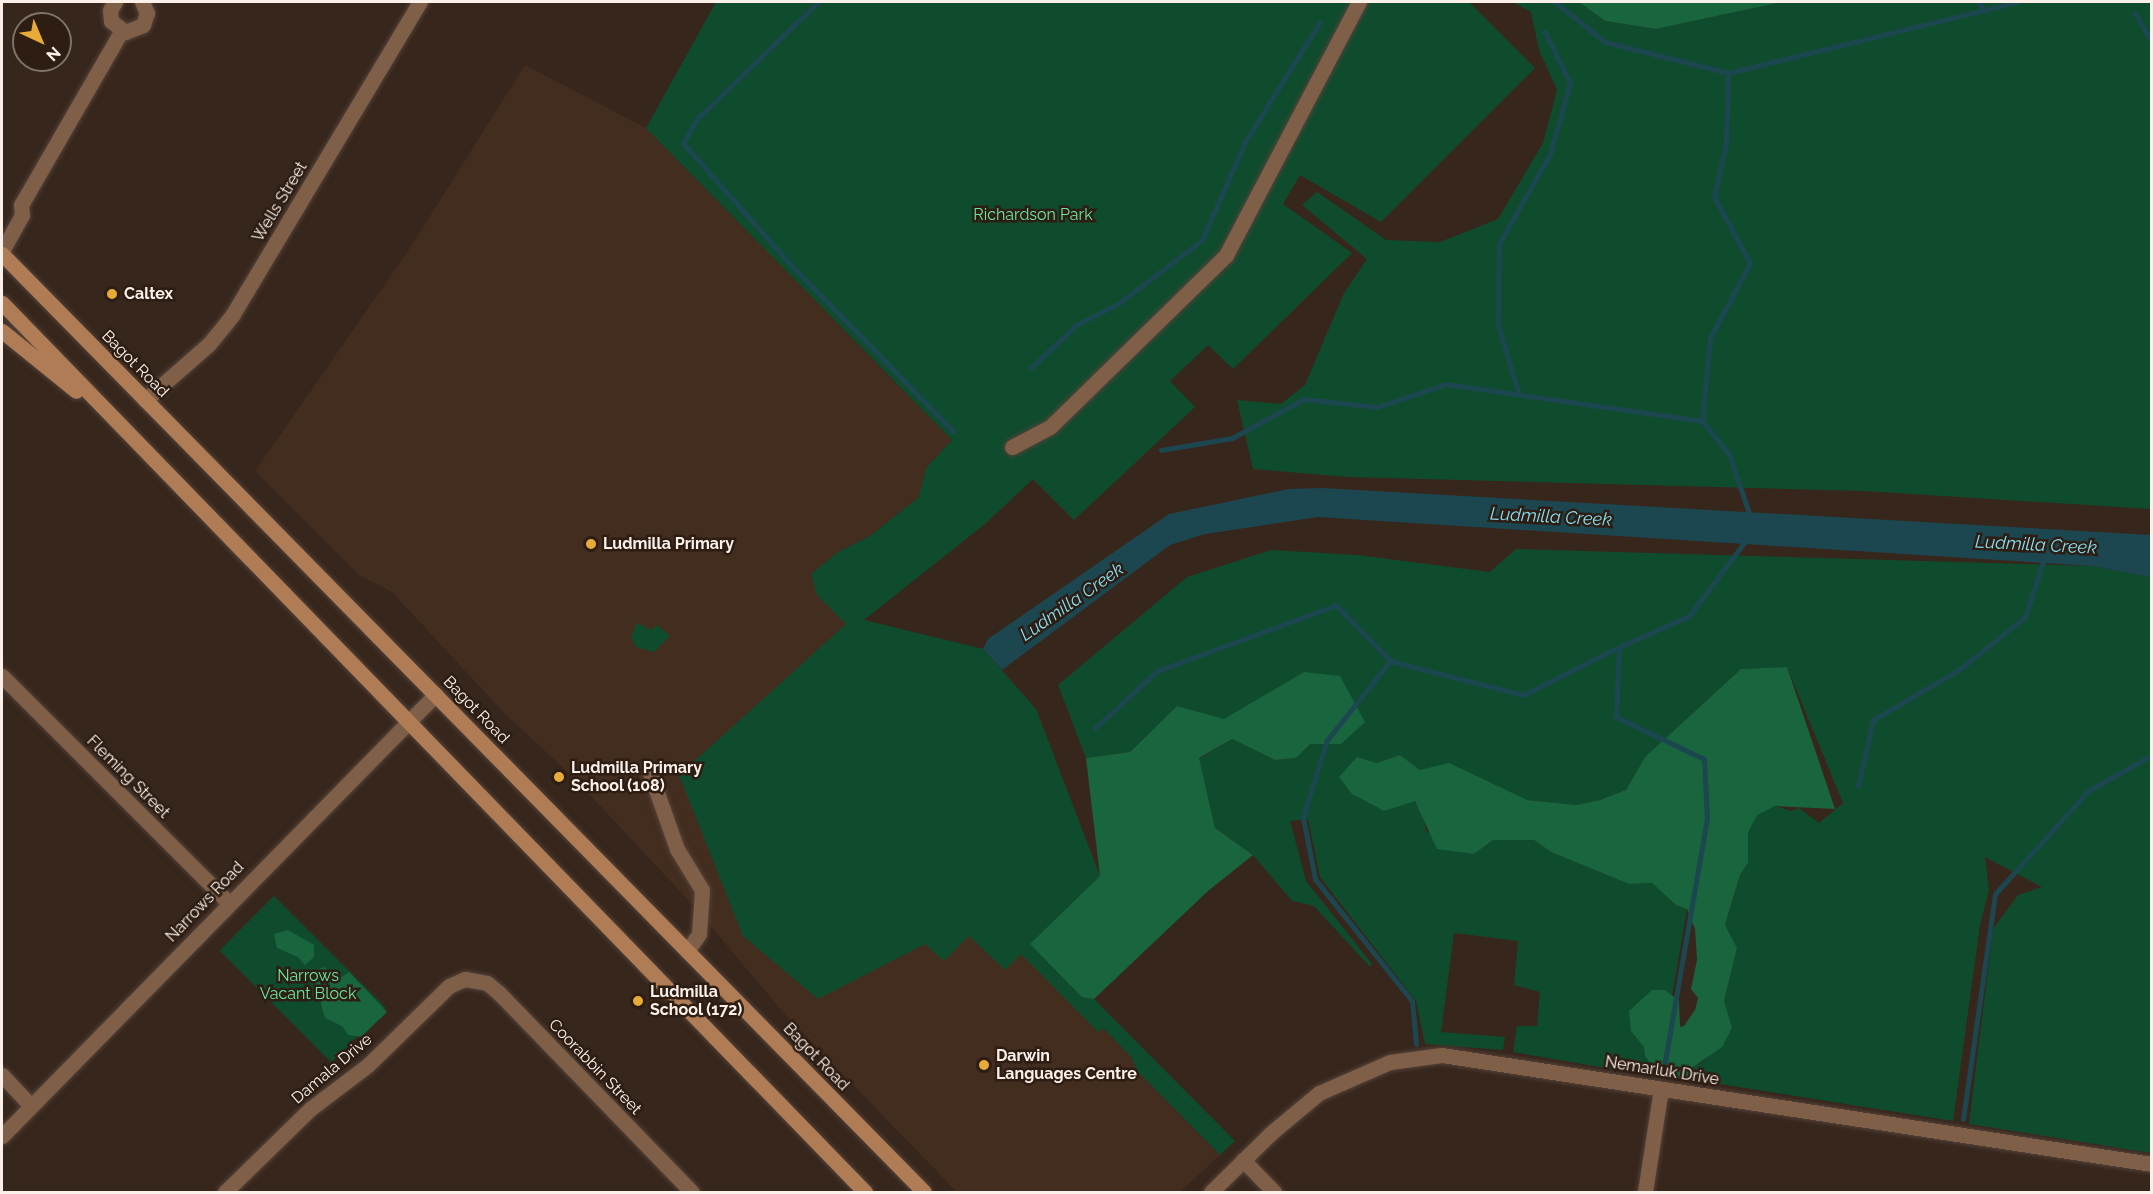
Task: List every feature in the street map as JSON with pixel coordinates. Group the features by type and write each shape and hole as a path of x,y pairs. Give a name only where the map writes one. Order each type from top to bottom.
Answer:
{"main road":[{"name":"Bagot Road","path":"2,252 924,1192"},
{"path":"2,303 102,411 865,1192"},
{"path":"2,331 102,411"}],"street":[{"path":"112,2 111,21 122,30 132,32 142,25 147,13 142,2"},
{"name":"Wells Street","path":"145,400 209,344 233,314 420,2"},
{"path":"1012,447 1050,427 1226,255 1359,2"},
{"path":"2,252 22,215 21,205 122,30"},
{"name":"Fleming Street","path":"2,676 229,903"},
{"name":"Narrows Road","path":"2,1136 436,694"},
{"path":"649,770 677,849 702,890 699,934 687,951"},
{"name":"Damala Drive","path":"225,1192 309,1109 368,1065 449,986 465,979"},
{"name":"Coorabbin Street","path":"465,979 487,984 499,993 692,1192"},
{"name":"Nemarluk Drive","path":"1211,1192 1319,1093 1362,1072 1416,1057 1442,1055 2151,1164"},
{"path":"2,1075 31,1106"},
{"path":"1646,1192 1661,1089"},
{"path":"1243,1161 1274,1192"}],"shaded area":[{"name":"Ludmilla Primary","path":"525,65 646,128 952,440 926,468 920,496 870,536 838,552 845,623 983,649 1036,709 1100,876 1030,944 1098,1032 1103,1028 1132,1058 1137,1071 1220,1155 1180,1192 957,1192 789,1019 691,903 573,777 505,714 392,592 359,575 255,471 406,254"}],"green space":[{"name":"Richardson Park","path":"716,2 1469,2 1535,68 1381,222 1300,175 1283,204 1352,253 1233,369 1208,345 1170,381 1195,407 1074,520 1033,479 985,524 864,620 983,649 1036,709 1100,876 1082,996 1094,999 1235,1141 1220,1155 1137,1071 1132,1058 1103,1028 1098,1032 1021,954 1005,970 969,936 944,961 925,944 818,999 743,936 679,775 846,624 817,595 811,574 838,552 870,536 919,497 926,468 952,440 646,128"},
{"path":"1513,2 1579,2 1605,21 1656,29 1782,2 2151,2 2151,509 1864,491 1348,477 1253,469 1237,400 1281,404 1305,385 1344,293 1367,259 1302,205 1317,192 1386,240 1440,242 1498,219 1543,143 1557,90 1539,50 1531,12"},
{"path":"1579,2 1782,2 1656,29 1605,21"},
{"path":"1516,549 2092,566 2151,577 2151,1153 1969,1124 1993,929 2018,895 2042,887 1985,857 1989,890 1980,925 1953,1121 1689,1079 1689,1070 1705,1060 1732,1029 1724,1001 1737,948 1725,926 1740,875 1748,863 1748,833 1757,814 1775,806 1791,811 1799,808 1819,823 1843,803 1787,667 1741,669 1645,757 1626,790 1600,800 1576,805 1527,800 1420,770 1400,755 1376,763 1352,794 1384,811 1414,801 1423,812 1426,831 1474,854 1493,840 1534,840 1551,852 1629,884 1652,883 1676,905 1687,909 1658,1077 1513,1052 1517,1026 1537,1026 1540,992 1514,985 1518,941 1454,933 1441,1032 1505,1037 1503,1050 1425,1044 1416,1001 1320,877 1308,819 1290,821 1306,881 1372,964 1370,967 1314,906 1292,901 1253,855 1215,828 1199,759 1232,739 1275,760 1296,758 1310,744 1341,743 1304,672 1224,720 1177,706 1130,752 1086,758 1058,685 1187,577 1271,550 1357,555 1490,572"},
{"path":"637,623 651,630 657,625 670,636 654,652 636,647 631,637"},
{"path":"1787,667 1835,809 1775,806 1757,815 1748,833 1748,863 1740,875 1725,925 1737,948 1724,1001 1732,1028 1722,1047 1689,1070 1689,1079 1682,1081 1659,1074 1645,1056 1644,1047 1631,1031 1629,1011 1652,990 1665,990 1679,1001 1680,1027 1684,1026 1695,1010 1698,998 1691,989 1697,960 1695,929 1687,909 1676,905 1652,883 1629,884 1551,852 1534,840 1493,840 1474,854 1437,849 1415,801 1384,811 1352,794 1339,777 1357,757 1376,763 1400,755 1420,770 1449,763 1527,800 1576,805 1600,800 1626,790 1645,757 1741,669"},
{"path":"1304,672 1340,676 1365,722 1341,744 1310,744 1296,758 1275,760 1232,739 1199,758 1215,828 1253,855 1208,891 1094,999 1082,997 1030,944 1100,876 1086,758 1130,752 1177,706 1224,719"},
{"name":"Narrows Vacant Block","path":"274,896 386,1008 331,1062 220,950"},
{"path":"288,930 314,945 314,957 305,965 298,957 277,948 274,934"},
{"path":"325,967 332,975 342,977 349,972 387,1012 361,1037 348,1035 342,1026 325,1018 314,980 316,970"}],"water":[{"name":"Ludmilla Creek","path":"1322,488 2151,535 2151,577 2092,566 1318,517 1205,534 1170,545 1002,670 983,649 988,639 1169,514 1289,489"}],"waterway":[{"path":"818,2 697,119 683,143 792,266 953,431"},
{"path":"1555,2 1605,42 1728,73 2018,2"},
{"path":"1978,2 1984,10"},
{"path":"2135,13 2152,42"},
{"path":"1031,368 1076,325 1119,303 1202,240 1246,140 1320,22"},
{"path":"1518,392 1498,325 1499,244 1550,154 1570,83 1545,32"},
{"path":"1728,73 1726,143 1714,197 1750,263 1710,338 1702,421 1729,454 1750,516"},
{"path":"1161,450 1232,438 1304,399 1377,407 1446,384 1702,421"},
{"path":"1664,1067 1707,819 1704,759 1616,717 1619,647 1689,616 1746,540"},
{"name":"Ludmilla Creek","path":"1858,786 1873,720 1960,669 2025,617 2044,559"},
{"path":"1095,728 1157,671 1336,605 1390,661"},
{"path":"1416,1044 1412,1001 1315,879 1303,817 1327,740 1390,661 1523,695 1619,647"},
{"path":"1963,1119 1995,894 2088,791 2152,755"}],"place":[{"name":"Caltex","path":"112,294"},
{"name":"Ludmilla Primary","path":"591,544"},
{"name":"Ludmilla Primary School (108)","path":"559,777"},
{"name":"Ludmilla School (172)","path":"638,1001"},
{"name":"Darwin Languages Centre","path":"984,1065"}]}
